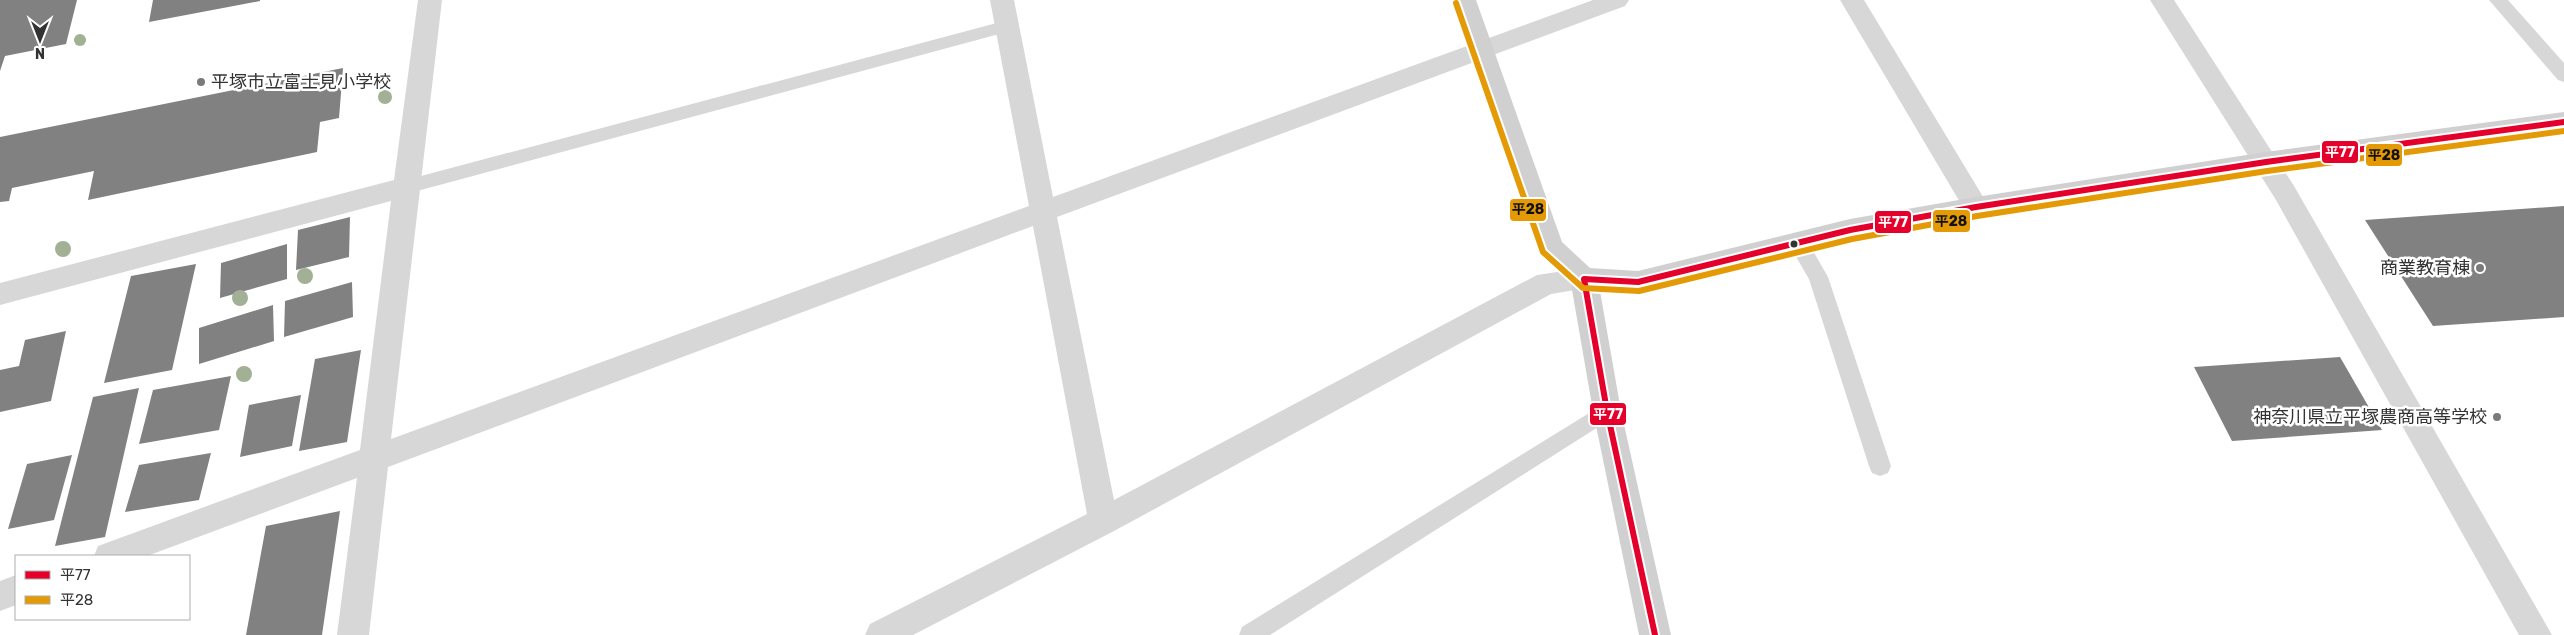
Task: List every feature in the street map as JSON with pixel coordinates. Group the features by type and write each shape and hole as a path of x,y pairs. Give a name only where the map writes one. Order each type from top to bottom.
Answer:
{"street":[{"path":"353,635 430,0"},
{"path":"1002,0 1103,521"},
{"path":"1464,0 1551,248 1584,279 1608,411 1655,635"},
{"path":"111,555 1617,0"},
{"path":"1852,0 1976,207"},
{"path":"2162,0 2266,162 2536,635"},
{"path":"881,635 912,628 1103,521 1547,283 1584,279 1638,282 1850,230 1976,207 2266,162 2564,122"},
{"path":"0,294 406,187"},
{"path":"0,596 15,590"}],"lane":[{"path":"2498,0 2564,75"},
{"path":"406,187 1008,26"},
{"path":"1798,243 1818,278 1880,466"},
{"path":"1250,635 1608,411"}],"building":[{"path":"0,0 77,0 66,44 5,56 0,71"},
{"path":"153,0 260,0 260,1 149,22"},
{"path":"343,68 339,118 320,122 317,152 88,200 94,171 12,188 9,201 0,202 0,137"},
{"name":"商業教育棟","path":"2564,206 2564,317 2433,326 2365,220"},
{"path":"350,217 349,257 296,270 298,230"},
{"path":"287,244 287,279 220,298 221,263"},
{"path":"196,264 172,370 104,383 131,276"},
{"path":"352,282 353,317 284,337 285,301"},
{"path":"273,305 274,341 199,364 199,328"},
{"path":"66,331 51,401 0,412 0,370 19,366 25,340"},
{"path":"361,350 347,442 299,451 315,359"},
{"path":"2340,357 2382,430 2232,441 2194,367"},
{"path":"231,376 219,430 139,444 153,390"},
{"path":"139,388 105,537 55,546 93,397"},
{"path":"301,395 292,446 240,457 249,405"},
{"path":"211,453 199,500 125,512 139,465"},
{"path":"72,455 54,520 8,529 27,464"},
{"path":"340,511 322,635 246,635 266,526"}],"transit line":[{"name":"平28","path":"1456,3 1543,252 1583,288 1639,291 1852,239 1977,216 2267,171 2564,131"},
{"name":"平77","path":"1655,635 1607,411 1584,279 1638,282 1850,230 1976,207 2266,162 2564,122"}],"place":[{"name":"平塚市立富士見小学校","path":"201,82"},
{"name":"商業教育棟","path":"2480,268"},
{"name":"神奈川県立平塚農商高等学校","path":"2497,417"}]}
